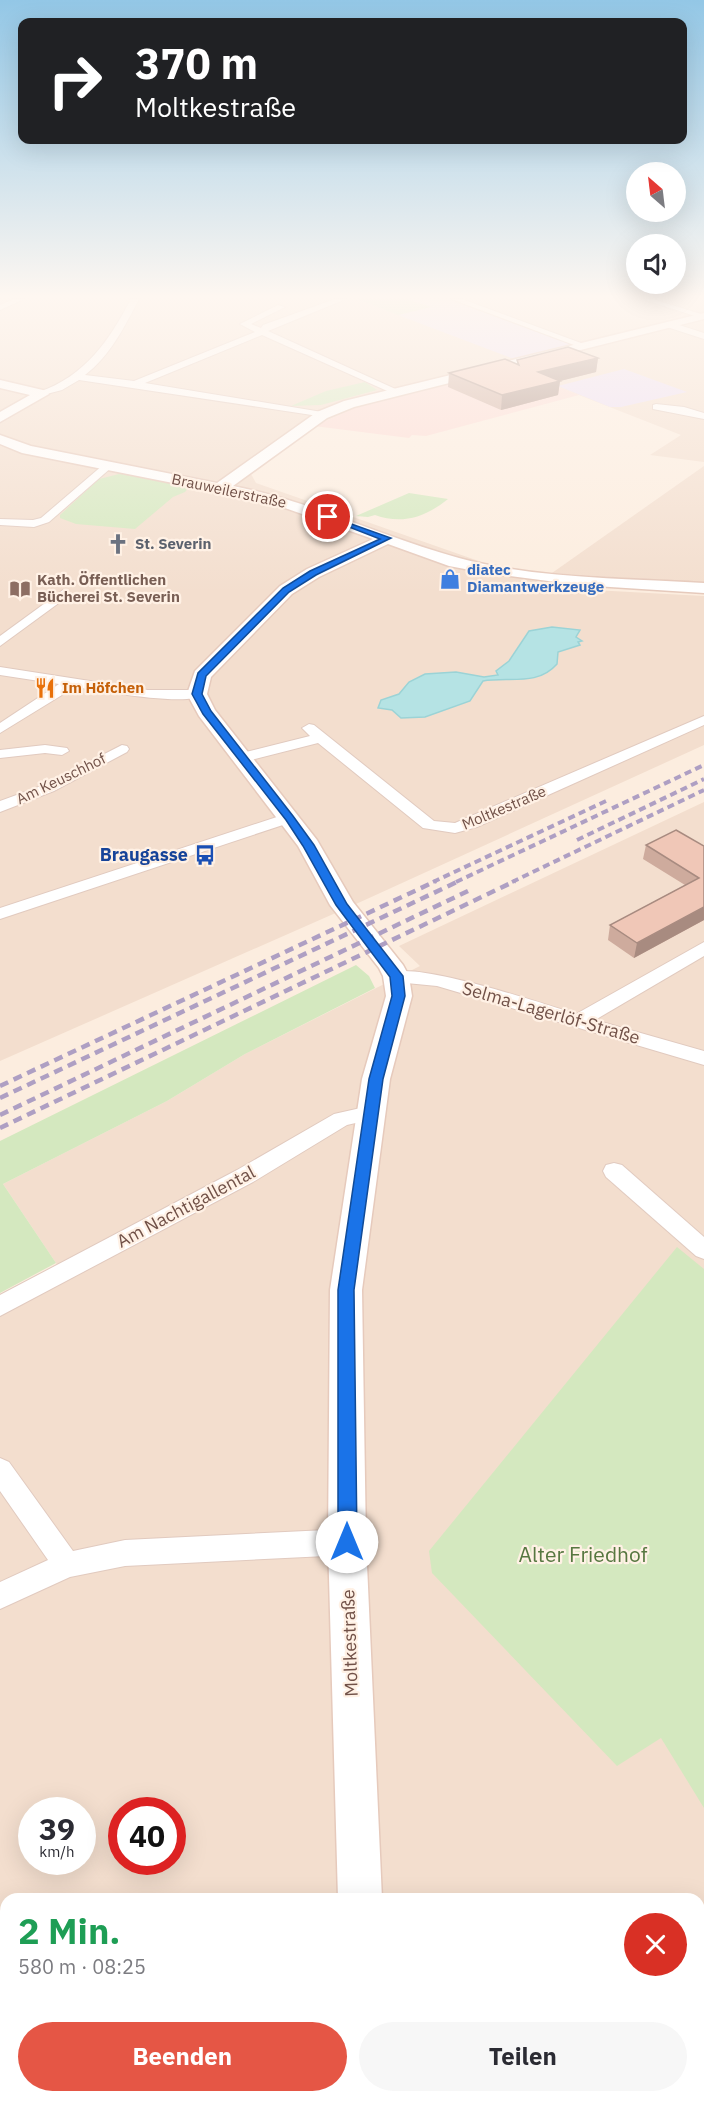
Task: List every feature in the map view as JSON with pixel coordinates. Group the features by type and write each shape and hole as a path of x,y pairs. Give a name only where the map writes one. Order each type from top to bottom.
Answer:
{"street":[{"path":"0,418 37,397"},
{"path":"214,397 322,415"},
{"path":"221,488 322,415 349,404 376,397"},
{"path":"656,407 684,410 704,416"},
{"name":"Brauweilerstraße","path":"0,439 24,449 287,502 456,562 494,570 565,578 704,588"},
{"path":"0,522 34,524 45,520 107,467"},
{"path":"387,538 313,573 286,590 202,675 197,694 206,712 290,818 309,845 342,905 396,976"},
{"path":"0,642 63,594"},
{"path":"0,671 148,694 197,694"},
{"path":"0,729 74,681"},
{"name":"Moltkestraße","path":"243,757 314,733 429,825 455,828 481,820 704,720"},
{"name":"Am Keuschhof","path":"0,807 49,788 122,749"},
{"path":"0,754 45,750 62,751"},
{"path":"0,914 290,818"},
{"path":"578,1021 704,948"},
{"name":"Moltkestraße","path":"360,1893 347,1542 346,1290 374,1113 376,1079 399,996 396,976"},
{"name":"Selma-Lagerlöf-Straße","path":"396,976 416,976 438,980 704,1058"},
{"name":"Am Nachtigallental","path":"0,1306 245,1176 341,1119 374,1113"},
{"path":"614,1171 704,1250"},
{"path":"0,1470 67,1564"},
{"path":"0,1596 67,1564 125,1553 347,1542"}],"shaded area":[{"path":"0,397 396,397 357,407 314,426 251,474 256,483 556,588 704,596 704,745 356,904 0,1061"},
{"path":"396,397 571,397 426,436 412,435 409,438 314,426 357,407"},
{"path":"584,397 704,397 704,462 650,455 681,435"},
{"path":"586,397 664,397 621,407 610,407"},
{"path":"704,466 704,583 552,573"},
{"path":"704,802 704,1893 0,1893 0,1312 58,1266 3,1184 167,1101 245,1054 420,966 399,946"}],"green space":[{"path":"312,397 350,397 321,405 291,406"},
{"path":"123,473 190,486 185,492 173,497 135,529 76,524 60,518 60,515 99,479"},
{"path":"409,493 448,499 413,518 356,516"},
{"path":"356,965 369,976 375,988 245,1054 167,1101 3,1184 56,1263 0,1293 0,1141"},
{"name":"Alter Friedhof","path":"677,1247 704,1269 704,1808 661,1738 617,1766 432,1573 429,1551"}],"water":[{"path":"552,627 580,630 576,637 582,641 578,642 580,645 558,652 557,664 541,676 483,681 470,701 425,717 401,718 392,710 378,708 381,700 399,694 409,682 425,674 456,672 484,677 498,675 496,671 509,661 529,631"}],"building":[{"path":"676,830 704,846 704,907 637,943 610,925 699,878 646,845"}],"railway":[{"path":"456,882 704,765"},
{"path":"577,840 704,779"},
{"path":"512,882 704,790"},
{"path":"433,882 606,801"},
{"path":"0,1086 436,881"},
{"path":"0,1098 459,881"},
{"path":"0,1128 515,881"},
{"path":"0,1115 468,891"}],"place":[{"name":"St. Severin","path":"118,544"},
{"name":"diatec Diamantwerkzeuge","path":"450,579"},
{"name":"Kath. Öffentlichen Bücherei St. Severin","path":"20,589"},
{"name":"Im Höfchen","path":"45,688"},
{"name":"Braugasse","path":"205,855"}],"route":[{"path":"328,517 387,538 313,573 286,590 202,675 197,694 206,712 290,818 309,845 342,905 390,965 396,976 399,996 376,1079 374,1113 346,1290 347,1542"}]}
